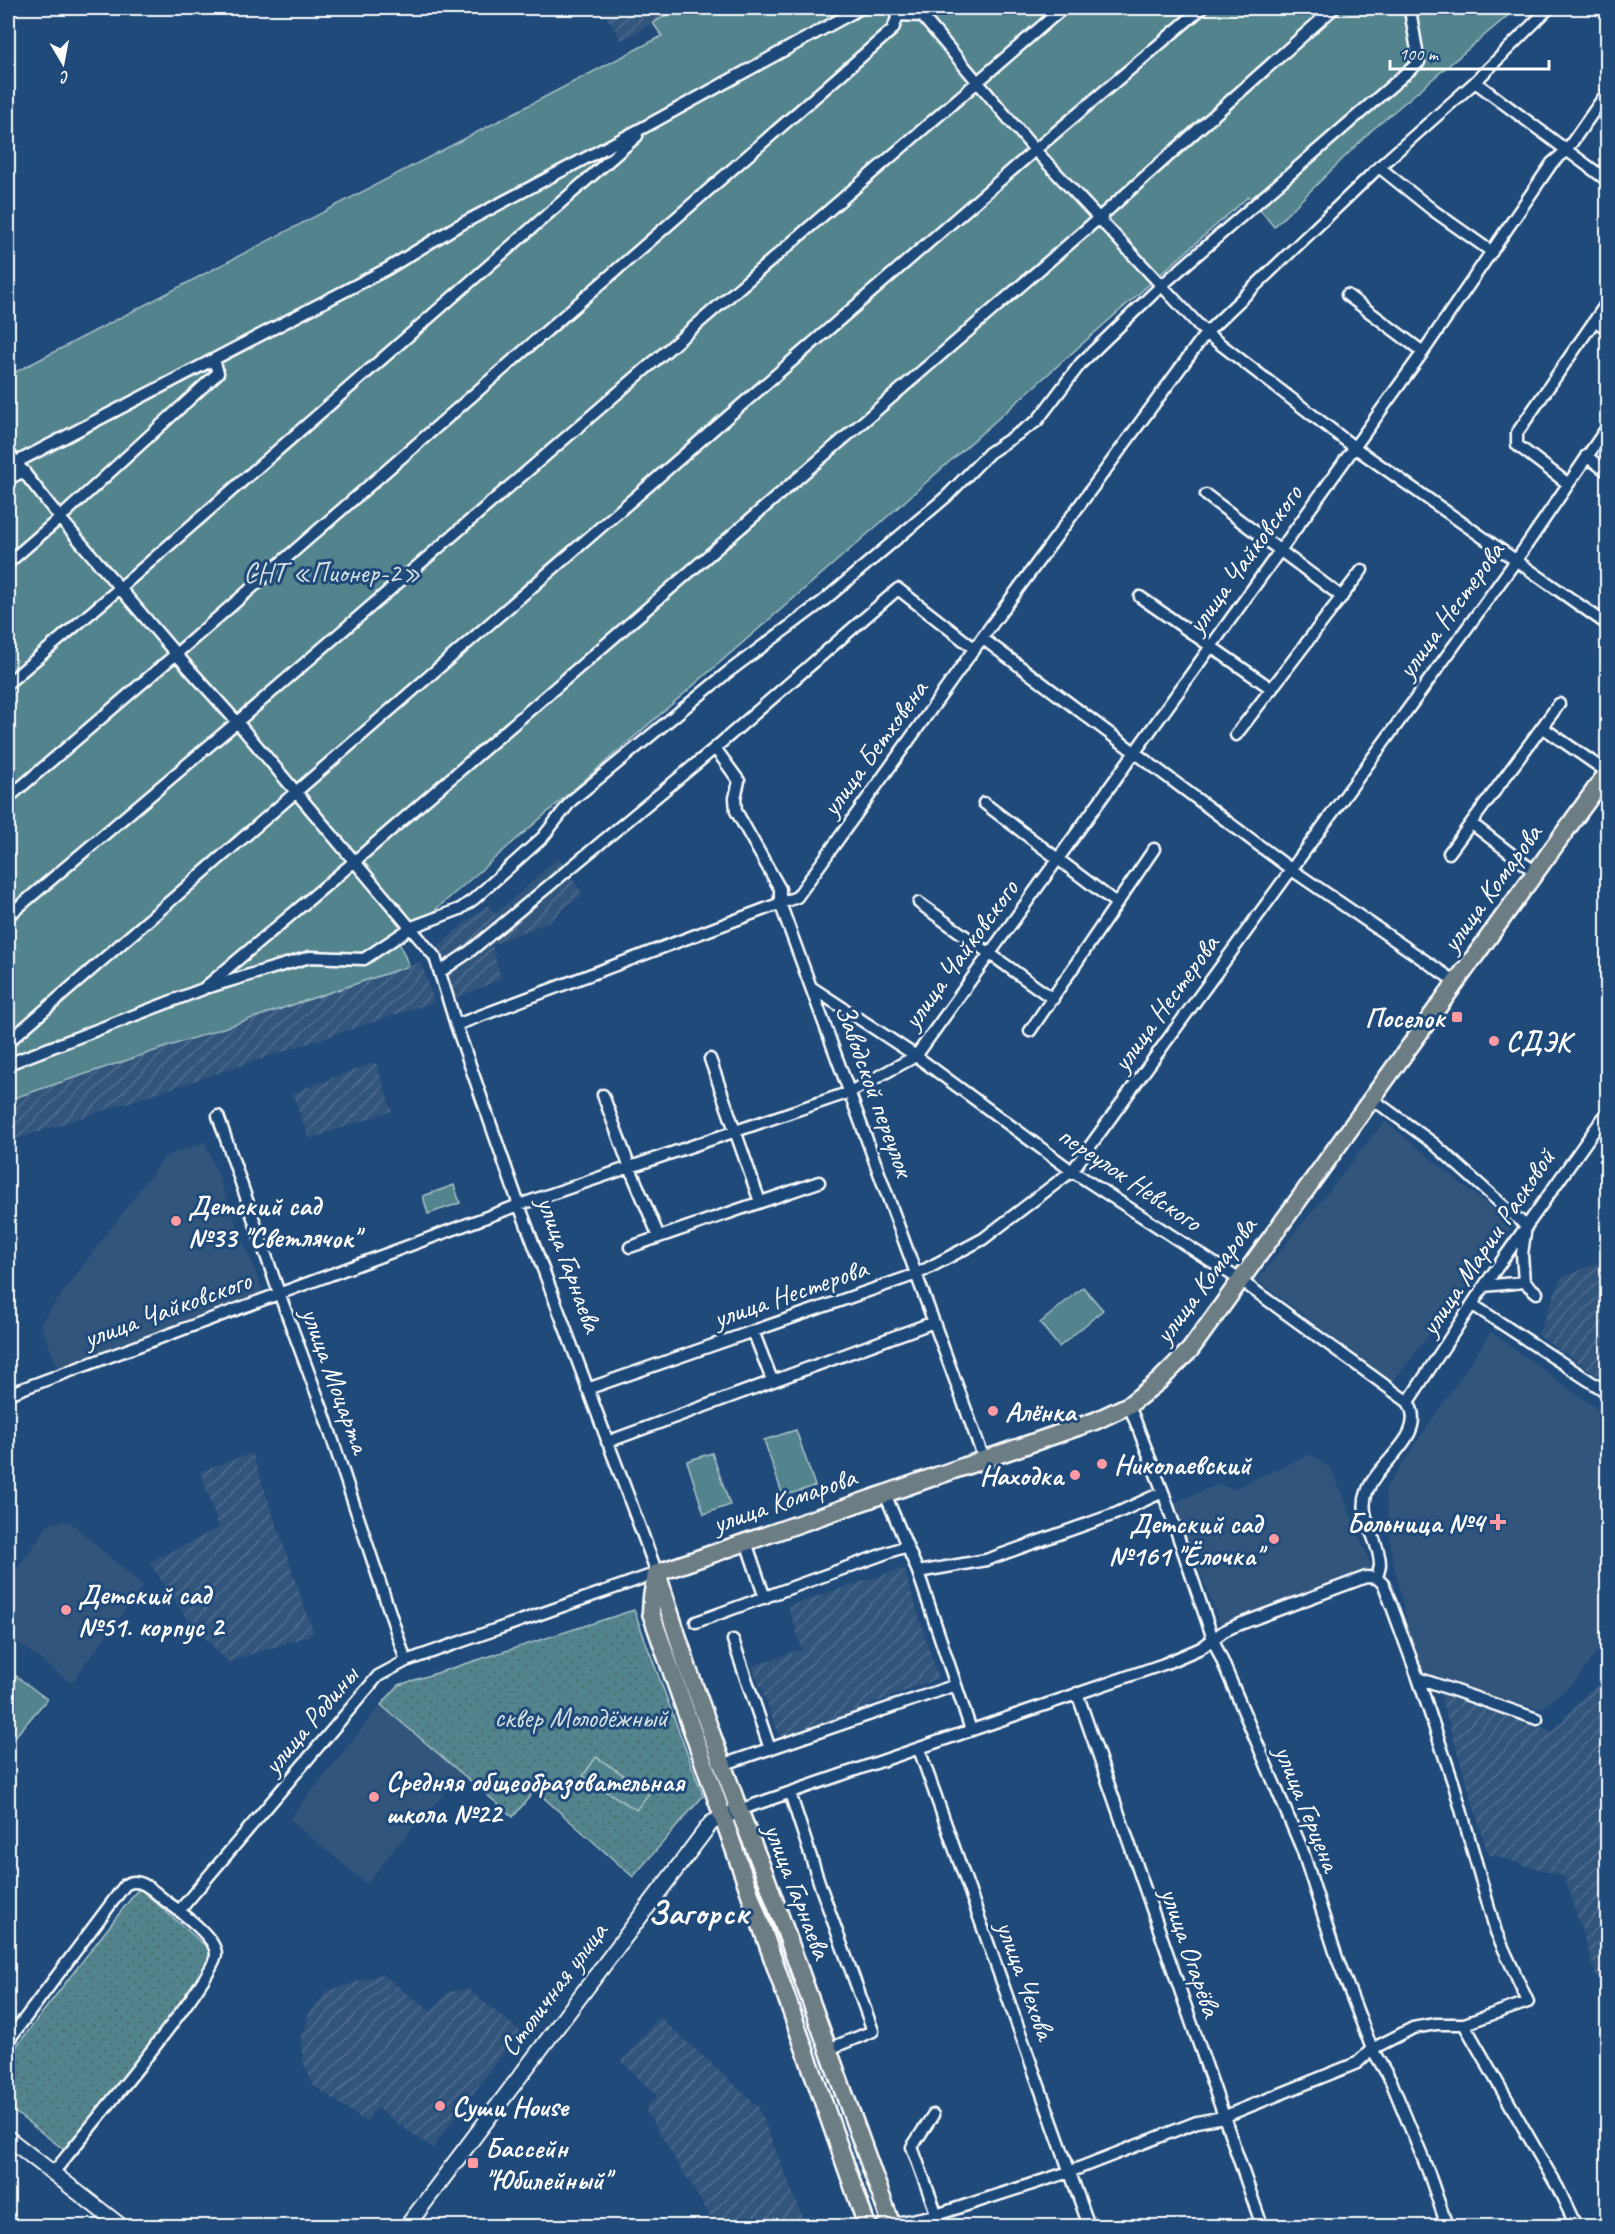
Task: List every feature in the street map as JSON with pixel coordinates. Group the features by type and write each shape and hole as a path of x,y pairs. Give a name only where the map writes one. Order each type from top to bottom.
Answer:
{"main road":[{"name":"улица Комарова","path":"657,1573 1095,1421 1130,1405 1190,1350 1607,772"},
{"name":"улица Гарнаева","path":"657,1573 722,1765 731,1813 768,1880 829,2049 888,2226"},
{"name":"улица Гарнаева","path":"657,1573 651,1613 731,1813 867,2226"}],"street":[{"path":"15,463 387,269 454,228 861,8"},
{"path":"8,916 237,722 1063,8"},
{"path":"8,1042 1035,150 1202,8"},
{"path":"203,989 355,861 1099,218 1334,8"},
{"path":"8,1064 203,989 310,957 364,959 412,927 460,909 474,899 543,837 571,801 728,672 822,602 947,496 988,453 1037,421 1082,363 1161,286 1419,62 1410,8"},
{"name":"улица Бетховена","path":"456,1025 797,897 982,638 1206,333 1379,167 1475,82 1549,8"},
{"path":"8,798 893,29 894,11 922,16 1035,150 1206,333 1354,447 1608,625"},
{"path":"1475,82 1608,181"},
{"name":"улица Чайковского","path":"8,1394 519,1206 850,1092 916,1056 1423,352 1552,163 1566,151 1608,91"},
{"path":"8,683 120,588 650,124"},
{"path":"1379,167 1434,211 1492,252"},
{"path":"1347,295 1423,352"},
{"path":"1568,483 1517,445 1517,434 1608,301"},
{"path":"1595,320 1608,330"},
{"path":"8,563 218,372 214,360"},
{"name":"улица Нестерова","path":"587,1389 917,1274 983,1239 1072,1171 1515,562 1608,426"},
{"name":"улица Гарнаева","path":"8,452 60,518 237,722 435,957 456,1025 519,1206 657,1573"},
{"path":"1587,456 1608,471"},
{"path":"8,479 24,471"},
{"path":"1206,495 1342,597"},
{"path":"1236,735 1362,570"},
{"path":"441,971 469,952 715,748 898,589 975,649"},
{"path":"1140,597 1272,689"},
{"path":"982,638 1292,870 1456,982"},
{"path":"1449,852 1559,704"},
{"path":"1542,727 1607,772"},
{"name":"Заводской переулок","path":"715,748 739,781 735,798 736,811 780,889 780,903 984,1460"},
{"path":"984,803 1116,903"},
{"path":"1471,823 1535,872"},
{"path":"1030,1031 1154,849"},
{"path":"919,903 1053,999"},
{"name":"переулок Невского","path":"811,987 916,1056 1072,1171 1240,1280 1408,1402"},
{"path":"710,1059 760,1202"},
{"path":"603,1095 659,1237"},
{"path":"1371,1098 1434,1143 1526,1226 1522,1254 1524,1282 1537,1293"},
{"name":"улица Марии Расковой","path":"1408,1402 1484,1286 1608,1111"},
{"name":"улица Моцарта","path":"218,1116 279,1293 323,1411 406,1660"},
{"path":"630,1247 819,1182"},
{"path":"1484,1286 1524,1282"},
{"path":"1473,1305 1606,1392"},
{"path":"607,1442 934,1322"},
{"path":"753,1331 772,1380"},
{"path":"1377,1578 1380,1565 1366,1513 1365,1495 1370,1484 1409,1435 1414,1423 1414,1411 1408,1402"},
{"name":"улица Герцена","path":"1130,1405 1163,1492 1213,1639 1302,1849 1337,1958 1372,2049 1391,2081 1428,2171 1447,2226"},
{"path":"918,1572 986,1560 1115,1514 1163,1492"},
{"path":"885,1494 918,1572 971,1730"},
{"path":"746,1542 765,1598"},
{"path":"696,1622 906,1546"},
{"name":"улица Родины","path":"179,1911 378,1676 406,1660 657,1573"},
{"path":"731,1813 1189,1655 1235,1626 1355,1580 1366,1577 1377,1578 1384,1585 1454,1785 1496,1932 1528,2002 1464,2024 1437,2024 1413,2028 1372,2049 1357,2063 1223,2117 1197,2122 1069,2172 936,2215 888,2226"},
{"path":"733,1640 771,1749"},
{"path":"1418,1678 1537,1719"},
{"path":"722,1765 956,1685"},
{"name":"улица Огарёва","path":"1077,1694 1262,2226"},
{"name":"улица Чехова","path":"918,1749 1089,2226"},
{"path":"790,1793 821,1888 873,2031 829,2049"},
{"name":"Столичная улица","path":"407,2226 711,1822 731,1813"},
{"path":"8,2041 125,1885 131,1881 139,1881 179,1911 212,1941 216,1952 215,1963 188,2003 53,2173"},
{"path":"1464,2024 1558,2188 1576,2226"},
{"path":"933,2115 912,2147 941,2226"},
{"path":"8,2138 121,2226"}],"shaded area":[{"path":"601,8 678,8 622,41"},
{"path":"558,858 583,894 548,922 492,945 501,979 451,1000 432,951 487,905 496,914"},
{"path":"421,962 434,1002 8,1142 8,1100"},
{"path":"376,1062 392,1111 309,1139 292,1093"},
{"path":"1385,1121 1513,1226 1393,1382 1257,1280"},
{"name":"Детский сад №33 \"Светлячок\"","path":"205,1142 263,1292 58,1368 40,1323 165,1156"},
{"path":"1607,1258 1608,1376 1597,1375 1538,1335 1561,1279"},
{"name":"Больница №4","path":"1491,1332 1607,1416 1607,1637 1577,1680 1541,1709 1466,1693 1417,1666 1392,1556 1385,1489"},
{"path":"252,1453 314,1634 228,1662 188,1620 149,1562 219,1528 200,1471"},
{"name":"Детский сад №161 \"Ёлочка\"","path":"1311,1454 1332,1470 1373,1570 1221,1626 1174,1503 1219,1484 1232,1489"},
{"name":"Детский сад №51. корпус 2","path":"69,1521 143,1586 71,1683 8,1635 8,1581 50,1523"},
{"path":"904,1568 938,1678 781,1740 752,1666 802,1649 788,1606"},
{"path":"1607,1678 1607,2008 1564,1877 1488,1854 1440,1694 1553,1731 1589,1691"},
{"name":"Средняя общеобразовательная школа №22","path":"381,1705 462,1774 395,1848 367,1884 289,1819"},
{"path":"382,1974 431,2012 448,1992 468,1989 520,2031 432,2148 377,2108 366,2122 313,2085 303,2062 302,2037 309,2014 327,1991"},
{"path":"659,2017 758,2106 806,2226 716,2226 645,2109 657,2096 622,2062"}],"green space":[{"name":"СНТ «Пионер-2»","path":"678,8 1517,8 1372,130 1274,227 1249,196 878,525 426,918 396,935 409,966 8,1100 8,376 662,36 653,23"},
{"path":"454,1185 460,1203 428,1214 423,1196"},
{"path":"1083,1287 1103,1310 1059,1347 1040,1323"},
{"path":"796,1430 815,1486 783,1496 764,1440"},
{"path":"712,1453 730,1505 704,1514 687,1461"},
{"name":"сквер Молодёжный","path":"634,1610 703,1796 633,1877 535,1790 513,1817 381,1705 399,1685"},
{"path":"8,1670 47,1699 8,1745"},
{"path":"596,1757 650,1792 636,1810 583,1776"},
{"path":"139,1888 216,1955 67,2152 8,2107 8,2057"}],"place":[{"name":"Поселок","path":"1457,1017"},
{"name":"СДЭК","path":"1494,1041"},
{"name":"Детский сад №33 \"Светлячок\"","path":"176,1221"},
{"name":"Алёнка","path":"993,1411"},
{"name":"Николаевский","path":"1102,1464"},
{"name":"Находка","path":"1075,1475"},
{"name":"Больница №4","path":"1498,1522"},
{"name":"Детский сад №161 \"Ёлочка\"","path":"1274,1539"},
{"name":"Детский сад №51. корпус 2","path":"66,1610"},
{"name":"Средняя общеобразовательная школа №22","path":"374,1797"},
{"name":"Суши House","path":"440,2106"},
{"name":"Бассейн \"Юбилейный\"","path":"473,2163"}],"district":[{"name":"Загорск","path":"698,1912"}]}
